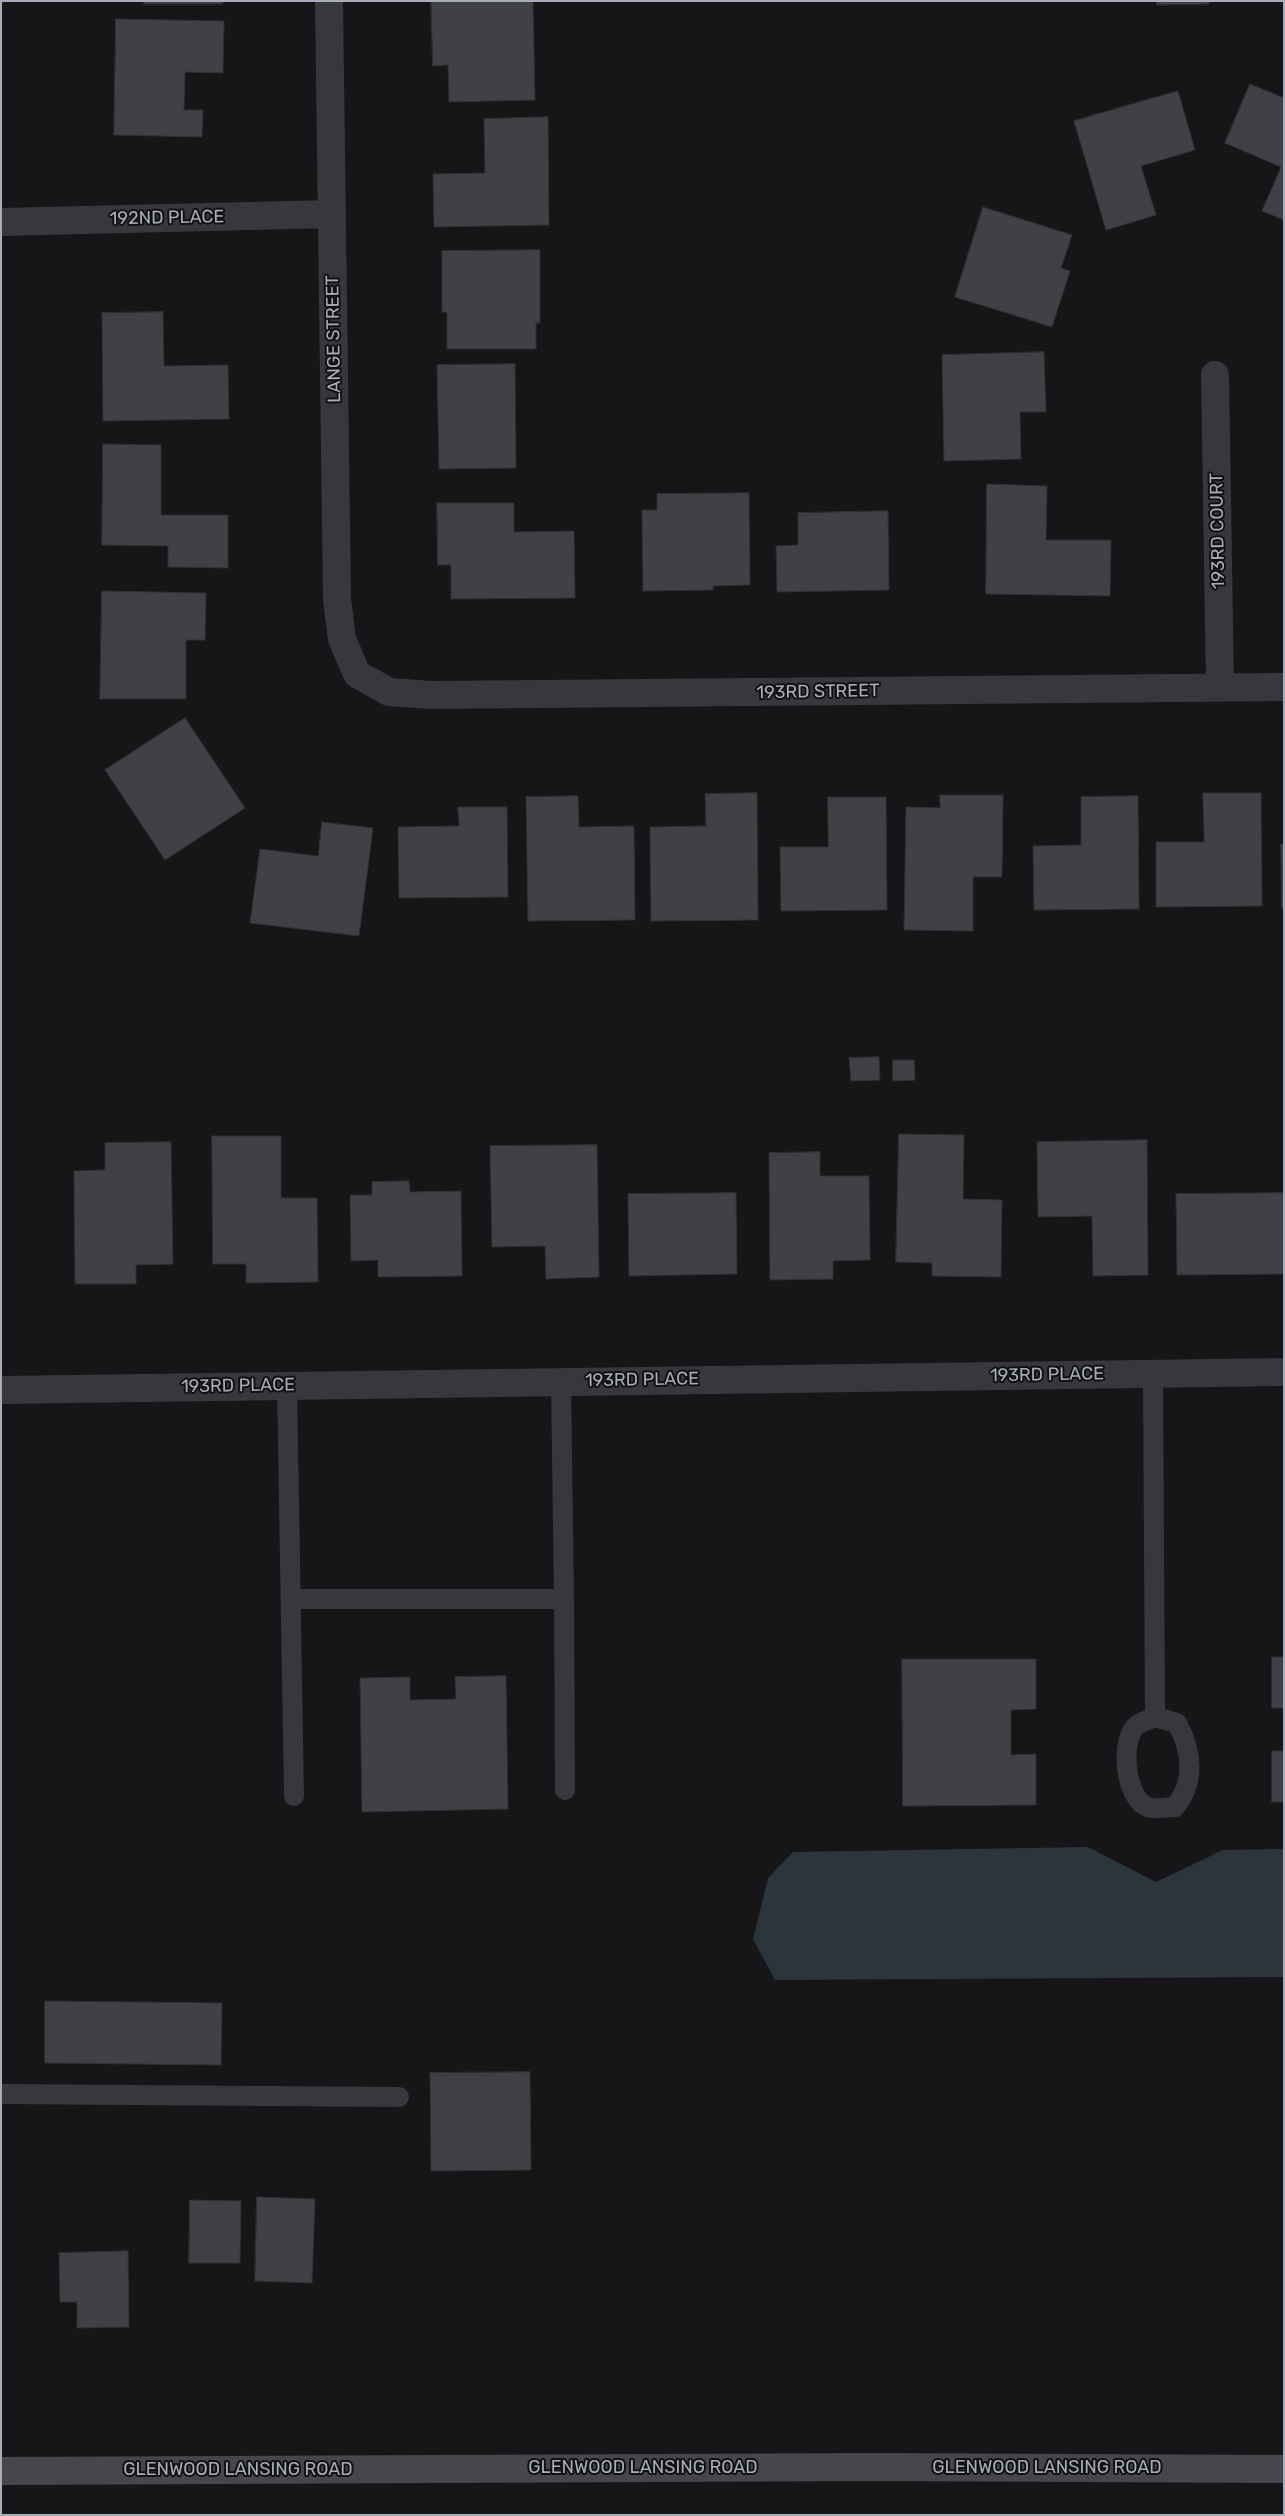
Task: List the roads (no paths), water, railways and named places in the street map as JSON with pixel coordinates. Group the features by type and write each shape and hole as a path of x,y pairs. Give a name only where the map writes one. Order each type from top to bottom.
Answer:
{"main road":[{"name":"GLENWOOD LANSING ROAD","path":"1,2471 855,2467 1284,2469"}],"street":[{"name":"LANGE STREET","path":"329,1 337,598 342,639 357,674"},
{"name":"192ND PLACE","path":"1,222 332,214"},
{"name":"193RD COURT","path":"1215,375 1220,688"},
{"name":"193RD STREET","path":"357,674 389,692 432,695 1284,687"},
{"name":"193RD PLACE","path":"1,1390 1284,1372"}],"lane":[{"path":"1153,1373 1155,1717"},
{"path":"561,1382 566,1790"},
{"path":"287,1385 294,1796"},
{"path":"290,1599 564,1599"},
{"path":"1155,1717 1177,1723 1186,1740 1190,1765 1186,1794 1175,1807 1149,1808 1136,1800 1128,1775 1128,1743 1137,1726 1155,1717"},
{"path":"1,2094 399,2097"}]}
